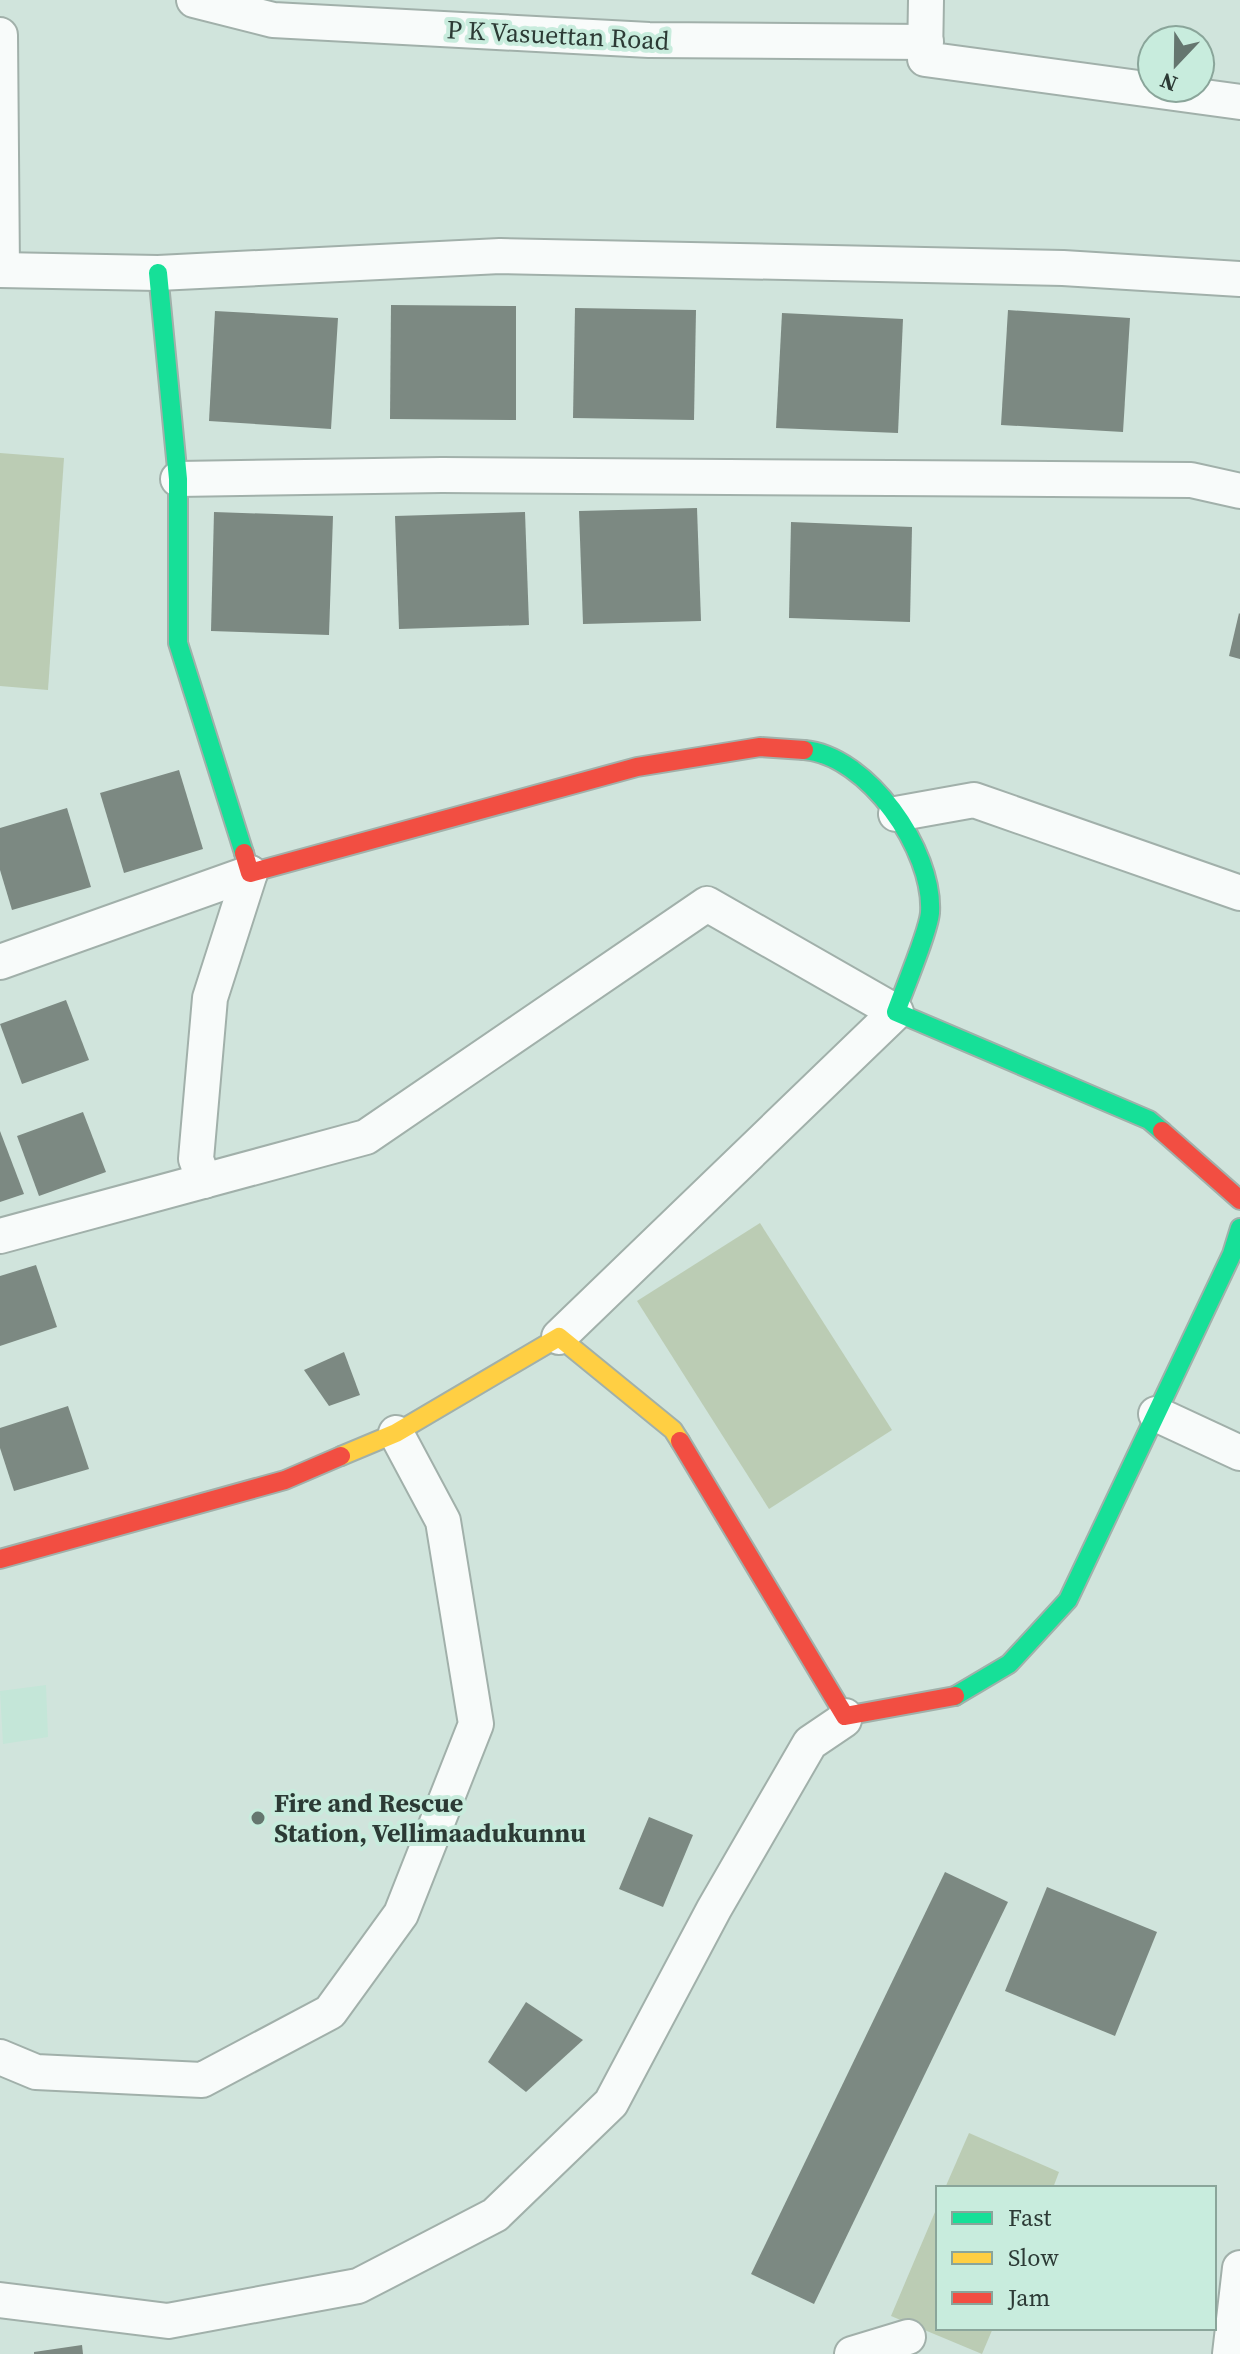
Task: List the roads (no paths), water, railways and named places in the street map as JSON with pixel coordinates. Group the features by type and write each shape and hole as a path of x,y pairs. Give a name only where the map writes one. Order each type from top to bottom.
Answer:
{"street":[{"name":"P K Vasuettan Road","path":"194,0 273,20 649,40 926,42"},
{"path":"926,0 925,59 1240,102"},
{"path":"0,35 1,270 158,273 500,256 1063,268 1240,279"},
{"path":"158,273 178,479 178,643 250,873 210,998 196,1159 204,1181"},
{"path":"178,479 442,475 1160,479 1191,480 1240,491"},
{"path":"0,962 250,873 637,767 760,747 824,752 888,800 921,859 930,913 896,1012 559,1337 396,1433 285,1480 0,1559"},
{"path":"896,814 974,800 1240,893"},
{"path":"0,1236 366,1137 707,904 896,1012 1149,1120 1240,1200"},
{"path":"0,2300 168,2321 358,2286 495,2215 611,2103 714,1909 810,1743 845,1716 954,1697 1009,1664 1068,1600 1232,1254 1240,1228"},
{"path":"559,1337 673,1430 845,1716"},
{"path":"1156,1414 1240,1453"},
{"path":"0,2057 36,2072 202,2080 330,2012 401,1914 476,1724 443,1521 396,1433"},
{"path":"1230,2354 1240,2268"},
{"path":"852,2354 908,2337"}],"place":[{"name":"Fire and Rescue Station, Vellimaadukunnu","path":"258,1818"}]}
